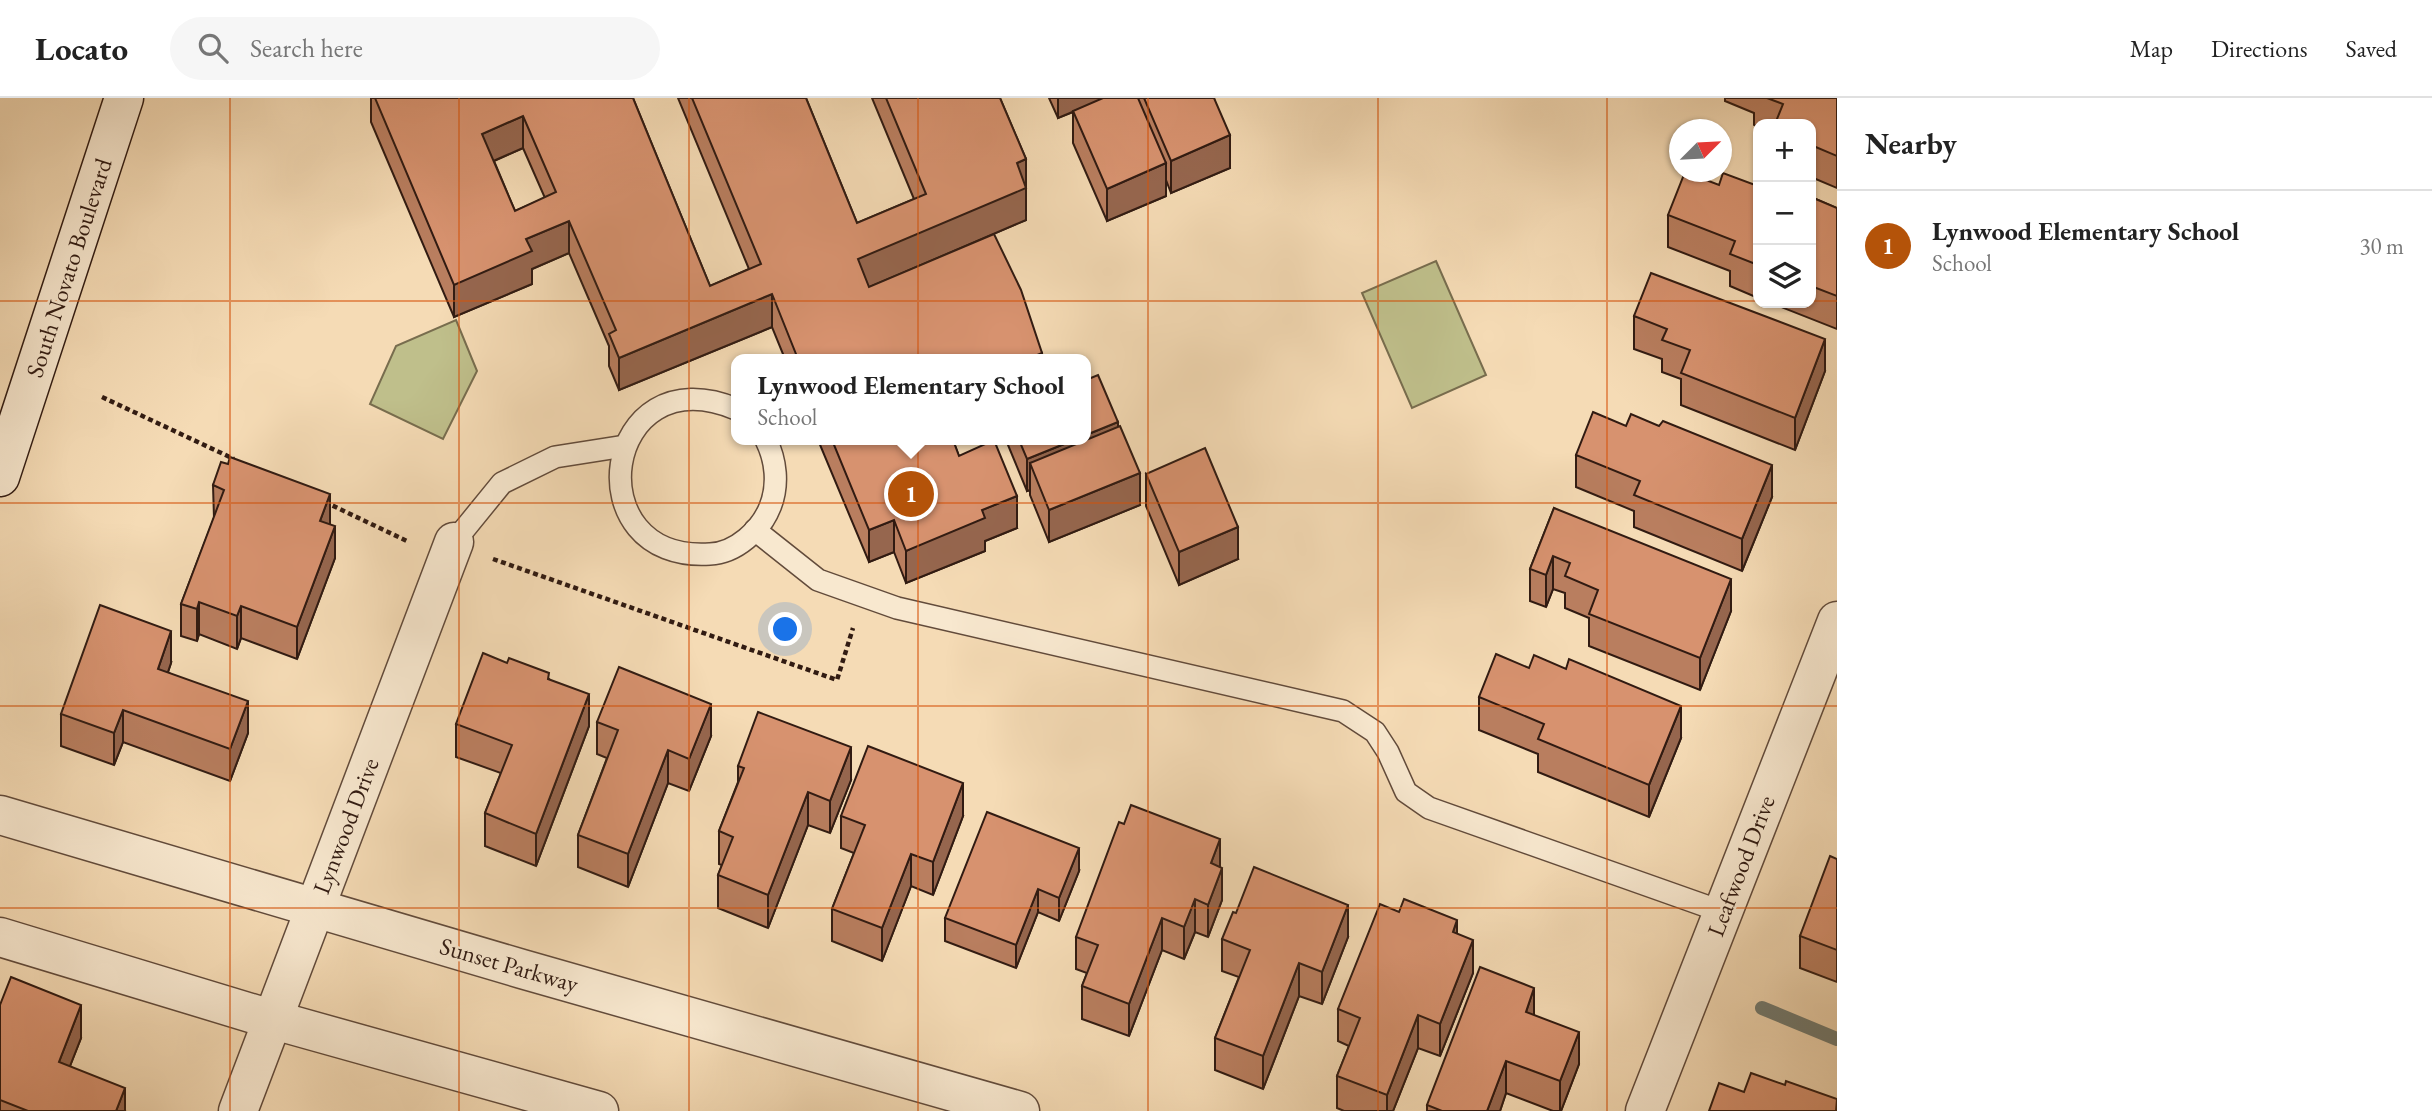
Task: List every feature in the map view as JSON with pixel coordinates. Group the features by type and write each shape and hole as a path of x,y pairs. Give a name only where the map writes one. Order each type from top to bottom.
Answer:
{"street":[{"name":"South Novato Boulevard","path":"0,478 124,98"},
{"name":"Lynwood Drive","path":"239,1111 454,542"},
{"name":"Leafwood Drive","path":"1645,1111 1837,621"},
{"name":"Sunset Parkway","path":"0,815 948,1101 1020,1111"},
{"path":"0,937 274,1020 599,1111"}],"lane":[{"path":"731,407 715,400 687,398 661,407 639,423 625,446 619,470 621,494 629,517 646,536 666,549 690,555 714,554 737,545 755,530 770,507 776,480 773,453 769,445"},
{"path":"454,542 502,483 555,457 625,446"},
{"path":"755,530 818,580 897,608 1343,711 1375,732 1388,752 1406,792 1429,808 1723,912"}],"path":[{"path":"102,397 237,461"},
{"path":"323,501 409,542"},
{"path":"492,559 836,680 863,596"}],"green space":[{"path":"1436,261 1486,375 1412,408 1362,293"},
{"path":"456,320 477,371 443,439 370,404 396,346"}],"building":[{"path":"375,98 633,98 710,286 761,264 692,98 806,98 857,223 926,194 886,98 1000,98 1026,159 1017,163 1026,188 858,259 869,287 994,234 1021,290 1042,353 796,354 772,294 619,358 609,334 616,330 569,221 526,239 532,251 454,285","holes":["523,116 556,192 515,211 482,134"]},
{"path":"1103,98 1138,98 1166,163 1107,189 1073,111"},
{"path":"1144,98 1214,98 1230,135 1171,161"},
{"path":"1767,98 1837,98 1837,156 1816,147 1816,119 1777,119 1783,104"},
{"path":"1732,176 1753,184 1753,263 1730,254 1735,241 1668,215 1681,182 1711,182 1719,185 1720,182 1732,182"},
{"path":"1816,199 1837,208 1837,296 1816,288"},
{"path":"1651,273 1825,339 1795,418 1681,373 1690,350 1662,340 1667,329 1634,316"},
{"path":"1098,375 1118,422 1091,433 1091,378"},
{"path":"1593,412 1626,426 1631,414 1659,426 1663,421 1772,465 1742,539 1634,495 1640,481 1576,455"},
{"path":"1120,426 1140,473 1049,510 1030,463 1074,445 1091,445 1091,438"},
{"path":"834,445 955,445 959,456 983,445 996,445 1017,496 982,510 985,518 906,551 894,520 869,530"},
{"path":"1021,445 1062,445 1027,459"},
{"path":"1205,448 1238,527 1179,552 1146,474"},
{"path":"230,457 330,494 320,521 335,526 297,627 241,606 237,616 199,602 197,609 181,604 224,490 213,485 221,462 228,464"},
{"path":"1554,508 1731,579 1700,658 1589,614 1598,590 1565,576 1570,563 1553,556 1546,575 1530,569"},
{"path":"100,605 171,631 158,669 248,701 230,749 123,710 114,733 61,714"},
{"path":"483,653 507,663 509,658 549,673 548,679 589,694 536,834 485,813 512,745 456,724"},
{"path":"1496,654 1529,668 1534,655 1566,669 1569,659 1681,706 1649,785 1538,739 1544,724 1479,697"},
{"path":"619,667 711,704 689,759 668,750 628,854 578,835 618,730 597,722"},
{"path":"758,712 851,747 830,801 808,792 768,895 718,875 733,837 719,831 744,768 738,766"},
{"path":"868,746 963,783 933,862 911,854 882,928 832,909 865,825 841,816"},
{"path":"1131,805 1220,839 1211,863 1222,868 1208,905 1195,899 1184,927 1162,918 1129,1004 1082,986 1098,945 1076,937 1119,822 1124,824"},
{"path":"987,812 1079,848 1059,898 1038,889 1016,945 945,918"},
{"path":"1830,856 1837,859 1837,950 1800,936"},
{"path":"1254,867 1348,905 1322,972 1299,963 1263,1056 1215,1038 1250,950 1222,939 1233,912 1236,913"},
{"path":"1404,899 1457,920 1453,932 1473,940 1440,1024 1418,1015 1387,1095 1337,1076 1360,1018 1338,1009 1380,904 1399,912"},
{"path":"1480,967 1534,988 1526,1012 1579,1032 1560,1081 1506,1061 1487,1111 1442,1111 1427,1105"},
{"path":"11,977 81,1005 59,1062 125,1088 116,1111 28,1111 0,1100 0,1005"},
{"path":"1751,1073 1785,1085 1786,1081 1837,1099 1836,1111 1709,1111 1719,1083 1744,1092"}],"waterway":[{"path":"1762,1008 1837,1039"}],"place":[{"name":"Lynwood Elementary School","path":"911,494"}]}
